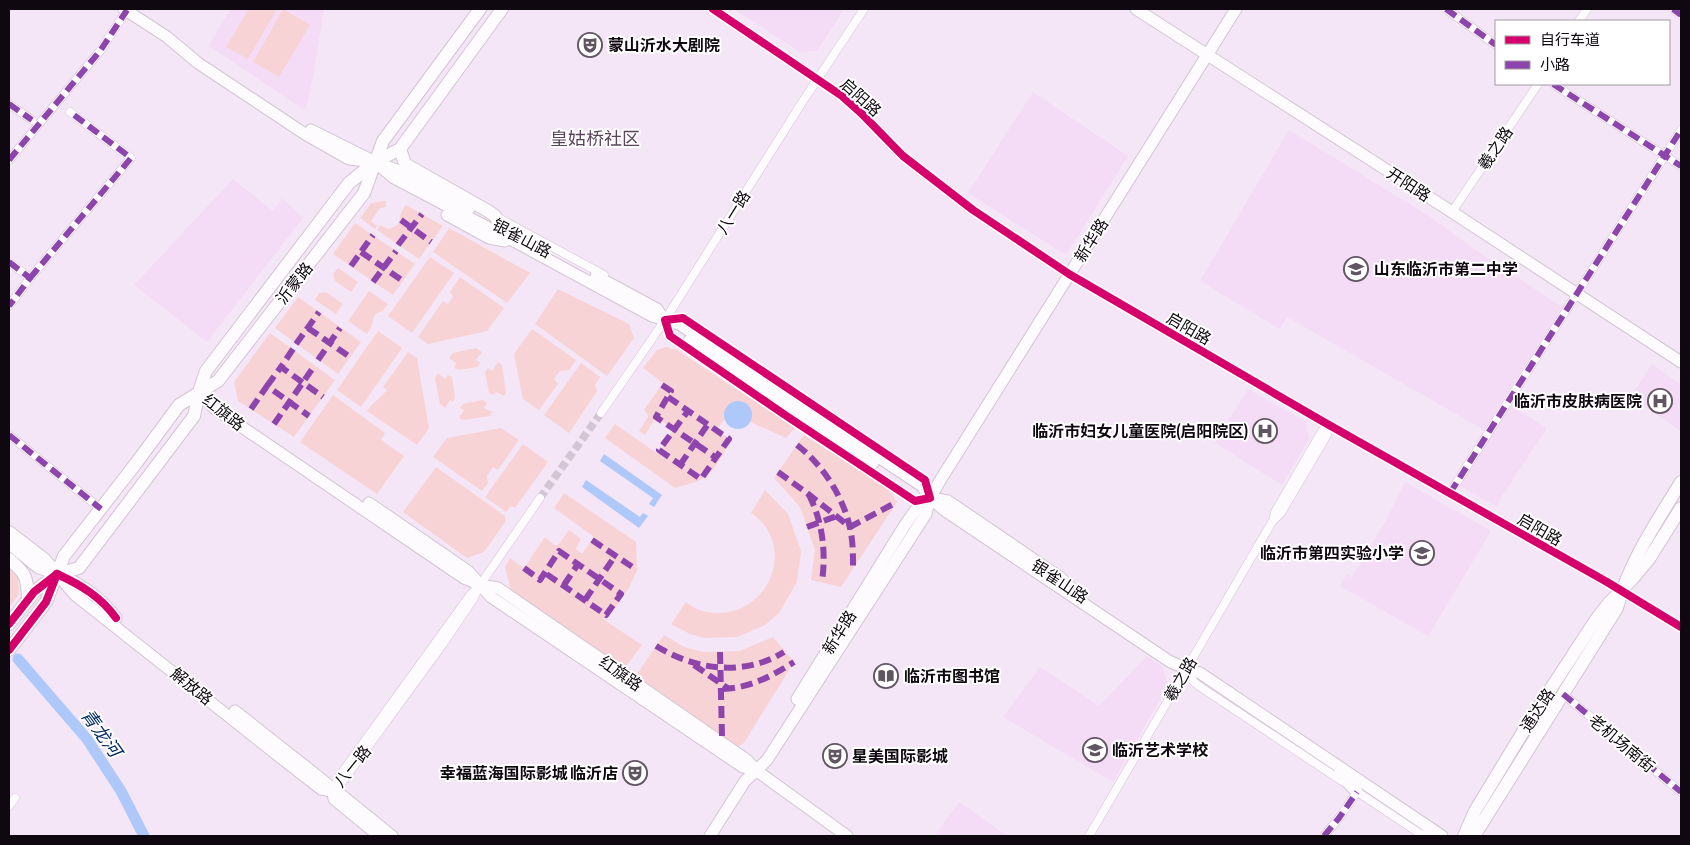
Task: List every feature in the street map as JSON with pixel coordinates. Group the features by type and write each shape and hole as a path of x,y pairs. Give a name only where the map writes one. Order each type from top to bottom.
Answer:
{"main road":[{"name":"银雀山路","path":"126,9 167,37 203,57 307,128 375,162 399,171 498,221 657,309 674,331 919,493 930,498 948,501 1061,578 1073,590 1172,657 1186,669"},
{"name":"沂蒙路","path":"12,646 46,602 64,556 179,405 218,381 364,193 383,141 480,9"},
{"name":"沂蒙路","path":"9,624 34,592 57,574 79,568 194,416 206,371 349,183 375,162 400,149 502,9"},
{"name":"开阳路","path":"1136,9 1681,362"},
{"name":"新华路","path":"710,836 745,781 767,760 926,514 930,498 1236,9"},
{"path":"400,149 404,164 409,168 498,221"},
{"name":"银雀山路","path":"375,162 394,178 652,316 665,320"},
{"path":"375,162 389,184 489,238 523,246"},
{"name":"红旗路","path":"199,392 218,402 468,571 492,597 743,768 756,771 847,836"},
{"name":"通达路","path":"1474,836 1617,608 1621,591 1638,552 1681,482"},
{"name":"银雀山路","path":"930,498 944,510 1173,664 1200,673 1335,768 1438,836"},
{"name":"通达路","path":"1464,836 1475,811 1529,722 1595,621 1649,559 1681,508"},
{"name":"解放路","path":"9,532 44,559 75,595 321,789 339,793 392,836"},
{"name":"解放路","path":"9,543 38,567 82,586 108,606 116,618 325,782 332,791 334,799 379,836"},
{"path":"9,559 27,578 28,598"},
{"path":"1335,768 1352,770"},
{"path":"1335,768 1357,792"},
{"name":"新华路","path":"718,836 751,785 756,771"}],"street":[{"path":"9,160 100,51 126,9"},
{"name":"启阳路","path":"713,9 842,96 903,156 918,168 972,210 1069,274 1681,627"},
{"name":"八一路","path":"601,413 665,320 864,9"},
{"path":"1446,9 1495,44"},
{"path":"1580,20 1587,9"},
{"path":"1672,9 1681,15"},
{"name":"羲之路","path":"1452,212 1537,85"},
{"path":"1554,85 1681,166"},
{"path":"9,104 32,120"},
{"path":"9,306 30,278 131,158 70,112"},
{"path":"1450,493 1681,130"},
{"path":"489,238 511,245 650,320 665,320"},
{"path":"9,262 30,278"},
{"name":"羲之路","path":"1089,836 1272,522 1275,512 1322,431 1328,424"},
{"path":"9,435 101,509"},
{"name":"八一路","path":"332,791 338,778 470,595 480,585 540,498"},
{"path":"1186,669 1202,669 1430,824 1438,836"},
{"path":"1186,669 1194,682 1199,686 1419,833 1428,836"},
{"name":"老机场南街","path":"1563,694 1681,792"},
{"path":"1324,836 1357,792"},
{"path":"9,806 15,798"}],"shaded area":[{"path":"230,9 324,9 312,82 304,110 209,46"},
{"path":"249,9 277,9 248,59 226,47"},
{"path":"283,9 310,25 279,77 253,62"},
{"path":"734,9 844,9 817,51 800,52"},
{"path":"1033,92 1128,156 1066,255 968,193"},
{"name":"山东临沂市第二中学","path":"1289,130 1429,216 1474,249 1562,307 1484,430 1287,317 1280,329 1200,281"},
{"path":"233,179 273,211 282,198 303,218 207,342 134,285"},
{"path":"386,201 386,207 380,208 371,221 377,226 375,229 360,218 371,203"},
{"path":"406,205 443,226 419,259 377,230 380,225 388,229 397,225 401,212"},
{"path":"355,223 415,264 393,295 333,254"},
{"path":"449,228 530,273 507,303 433,252"},
{"path":"430,257 454,273 412,333 388,316"},
{"path":"338,268 358,282 351,292 335,281 333,274"},
{"path":"460,277 504,308 487,331 428,344 418,337 443,301 448,304 453,297 450,292"},
{"path":"558,289 629,324 634,338 607,376 535,324"},
{"path":"369,291 388,304 383,311 374,316 371,328 367,334 348,321"},
{"path":"326,292 343,304 336,314 315,300 319,293"},
{"path":"298,297 361,342 338,374 275,328"},
{"path":"532,329 576,360 569,370 560,371 554,379 558,384 539,410 523,399 514,354"},
{"path":"378,331 402,348 361,407 337,390"},
{"path":"270,333 335,380 294,437 238,401 234,382"},
{"path":"666,347 677,350 795,428 786,438 750,422 752,417 741,401 730,404 724,412 724,420 716,430 729,439 724,453 706,477 675,488 605,438 615,424 658,454 674,429 656,417 645,435 639,431 648,417 644,410 663,383 643,368 657,350"},
{"path":"476,348 482,352 476,360 480,363 478,367 458,370 454,367 456,363 449,358 453,353"},
{"path":"408,352 417,358 429,428 417,445 367,411 387,390 383,387"},
{"path":"498,362 502,365 506,393 504,396 496,392 493,395 489,393 485,372 488,368 492,371"},
{"path":"581,363 600,377 595,385 597,391 569,433 544,415"},
{"name":"临沂市皮肤病医院","path":"1652,364 1681,385 1681,431 1631,397"},
{"path":"438,373 445,379 448,375 452,377 455,398 453,402 450,400 445,408 440,404 435,378"},
{"name":"临沂市妇女儿童医院(启阳院区)","path":"1248,389 1306,422 1309,439 1282,485 1215,443"},
{"path":"333,395 385,433 381,440 404,456 377,494 300,442"},
{"path":"483,400 487,403 484,408 492,412 490,416 463,420 459,418 464,410 460,408 463,404"},
{"path":"1510,405 1547,428 1500,499 1497,507 1458,485"},
{"path":"501,428 519,440 498,470 493,467 487,476 488,483 482,491 433,457 447,438"},
{"path":"804,435 888,489 897,502 841,587 811,580 815,550 800,507 774,478"},
{"path":"523,444 548,462 515,508 511,506 506,512 485,497"},
{"path":"436,467 505,516 505,522 484,552 467,558 403,512"},
{"name":"临沂市第四实验小学","path":"1405,482 1491,531 1428,636 1340,586 1347,574 1352,577 1386,521"},
{"path":"765,490 788,514 801,551 797,582 779,613 765,625 737,637 705,638 690,634 671,624 686,602 701,610 718,613 737,610 752,602 764,590 772,575 775,558 773,542 765,526 751,513"},
{"path":"564,493 636,542 637,570 629,588 615,608 612,606 603,619 642,645 625,668 511,590 505,567 510,558 524,568 545,537 554,545 558,545 569,530 581,539 576,549 582,554 594,537 554,508"},
{"path":"9,568 18,576 19,594 9,608"},
{"path":"664,635 684,647 703,652 740,651 773,637 794,662 744,743 737,747 636,675"},
{"name":"临沂艺术学校","path":"1147,656 1162,666 1168,686 1113,782 1003,717 1040,667 1099,706"},
{"path":"959,802 1006,835 935,836"}],"water":[{"path":"738,401 748,405 752,415 748,425 738,429 728,425 724,415 728,405"},
{"path":"604,454 662,495 654,507 649,504 653,498 600,461"},
{"path":"586,480 640,517 643,513 648,516 639,528 582,487"}],"waterway":[{"name":"青龙河","path":"18,659 87,739 121,791 144,836"}],"tunnel":[{"path":"540,498 601,413"}],"marked path":[{"path":"1446,9 1495,44"},
{"path":"1673,9 1681,15"},
{"path":"9,160 100,51 127,10"},
{"path":"1555,85 1681,166"},
{"path":"9,104 32,120"},
{"path":"30,278 131,158 70,112"},
{"path":"1450,493 1681,130"},
{"path":"398,245 422,214"},
{"path":"401,220 431,242"},
{"path":"351,266 373,235"},
{"path":"373,282 396,251"},
{"path":"361,252 403,281"},
{"path":"9,262 30,278 9,306"},
{"path":"296,344 319,312"},
{"path":"308,328 350,357"},
{"path":"318,360 340,328"},
{"path":"293,349 281,367 323,397"},
{"path":"274,424 315,365"},
{"path":"267,386 281,367"},
{"path":"662,385 671,391 656,417 715,457"},
{"path":"251,409 267,386 309,416"},
{"path":"668,397 729,439 701,479 659,450 688,411"},
{"path":"680,465 708,424"},
{"path":"9,435 101,509"},
{"path":"797,445 807,453 824,473 844,508 853,546 853,568"},
{"path":"778,472 850,527 897,502"},
{"path":"809,495 814,506 822,538 824,560 822,582"},
{"path":"807,527 837,516"},
{"path":"592,540 637,570"},
{"path":"524,568 540,580 559,551 621,594 606,615 545,573"},
{"path":"585,600 615,556"},
{"path":"564,585 578,564"},
{"path":"656,646 687,661 720,667 752,665 784,652"},
{"path":"720,652 722,736"},
{"path":"723,689 752,684 794,662"},
{"path":"694,665 729,689"},
{"path":"1563,694 1681,792"},
{"path":"1324,836 1357,792"}],"cycle path":[{"path":"713,9 842,96 903,156 973,210 1069,274 1322,421 1607,582 1681,627"},
{"path":"683,318 925,480 930,498 915,501 670,336 665,320 683,318"},
{"path":"57,574 90,592 116,618"},
{"path":"9,624 34,592 57,574"},
{"path":"9,650 46,602 57,574"}],"place":[{"name":"蒙山沂水大剧院","path":"590,45"},
{"name":"山东临沂市第二中学","path":"1356,269"},
{"name":"临沂市皮肤病医院","path":"1660,401"},
{"name":"临沂市妇女儿童医院(启阳院区)","path":"1265,431"},
{"name":"临沂市第四实验小学","path":"1422,553"},
{"name":"临沂市图书馆","path":"886,676"},
{"name":"临沂艺术学校","path":"1095,750"},
{"name":"星美国际影城","path":"835,756"},
{"name":"幸福蓝海国际影城 临沂店","path":"635,773"}],"district":[{"name":"皇姑桥社区","path":"595,139"}]}
